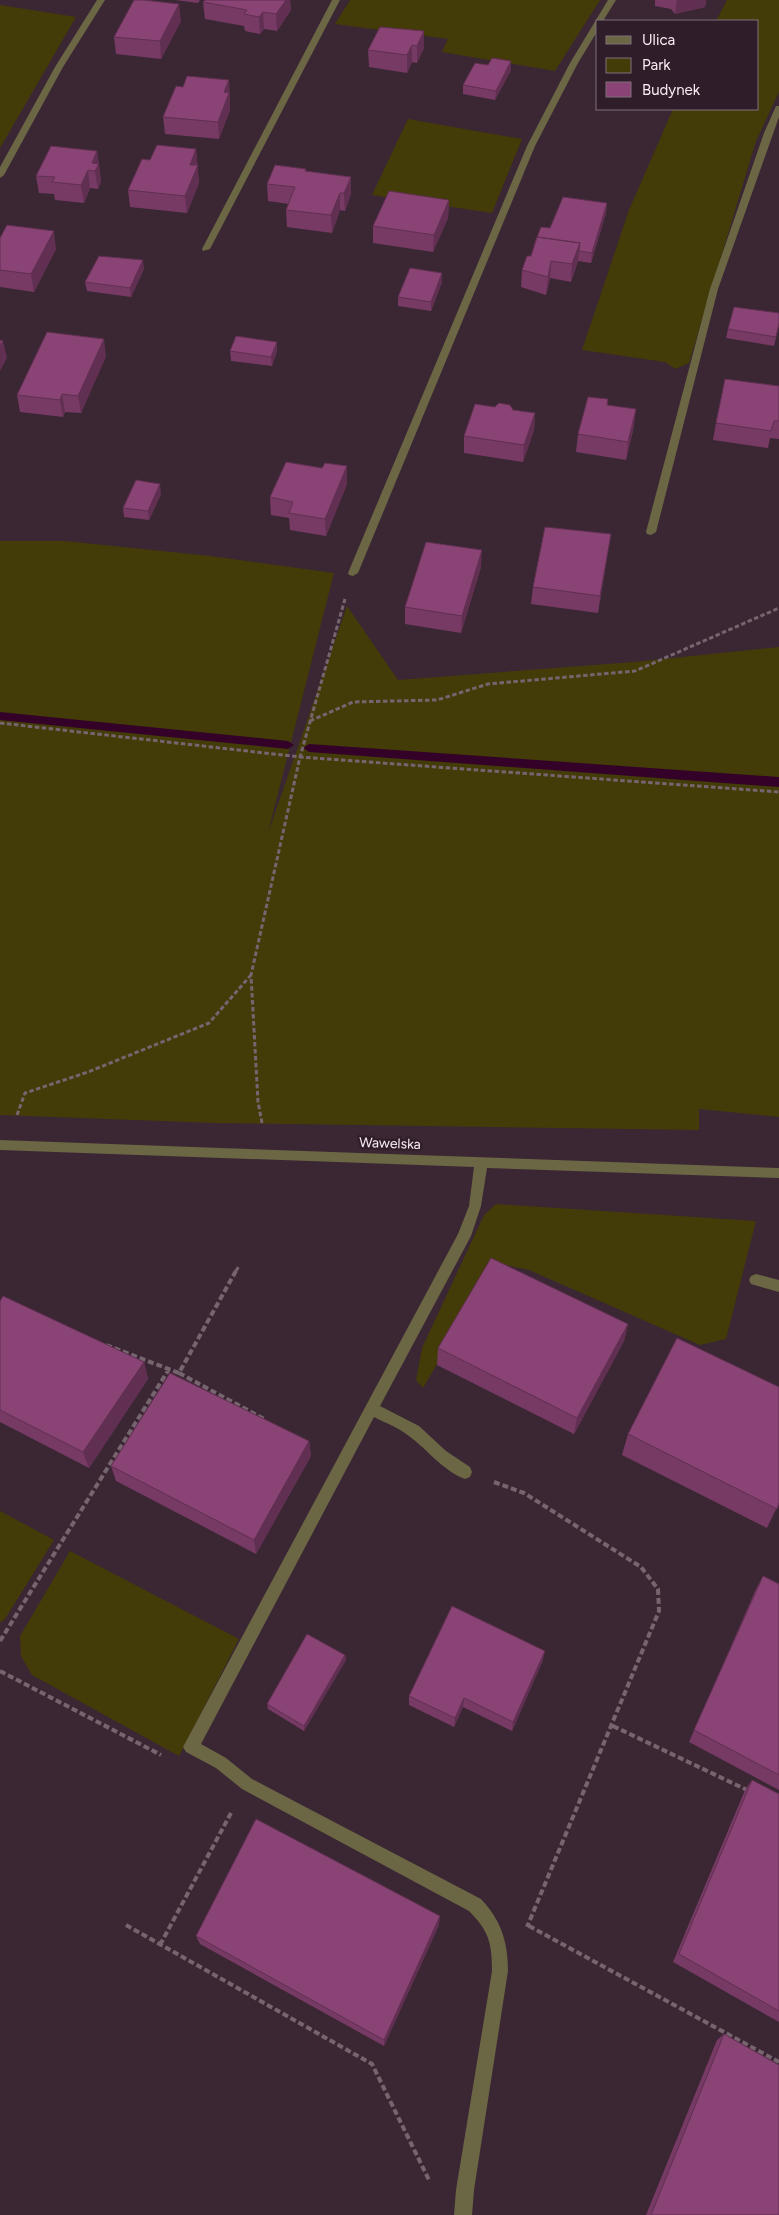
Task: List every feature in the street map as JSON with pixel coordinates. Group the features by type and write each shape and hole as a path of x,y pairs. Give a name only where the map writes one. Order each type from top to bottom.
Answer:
{"street":[{"path":"0,175 59,67 100,0"},
{"path":"206,249 336,0"},
{"path":"599,20 612,0"},
{"path":"353,573 531,146 574,63 596,25"},
{"path":"651,532 714,289 768,133 779,108"},
{"name":"Wawelska","path":"2,1145 268,1153 779,1173"},
{"path":"463,2215 465,2190 500,1971 501,1952 490,1919 475,1905 454,1892 247,1784 221,1763 191,1747 464,1236 475,1206 481,1162"},
{"path":"756,1280 779,1286"},
{"path":"372,1409 414,1431 441,1456 465,1472"}],"path":[{"path":"268,1153 258,1102 251,975 300,757 353,573"},
{"path":"310,721 353,702 437,700 488,684 635,671 779,608"},
{"path":"0,723 300,757 779,792"},
{"path":"2,1145 25,1093 104,1066 209,1023 251,975"},
{"path":"179,1373 239,1266"},
{"path":"98,1341 179,1373 265,1420"},
{"path":"0,1641 169,1369"},
{"path":"465,1472 524,1493 642,1567 658,1589 660,1600 659,1610 613,1726 529,1926"},
{"path":"0,1671 168,1758 191,1747"},
{"path":"613,1726 755,1794"},
{"path":"160,1944 247,1784"},
{"path":"126,1924 372,2064 432,2186"},
{"path":"497,1936 529,1926 779,2062"}],"green space":[{"path":"350,0 600,0 555,71 442,52 448,39 335,24"},
{"path":"727,0 779,0 779,92 756,141 689,363 675,369 665,362 582,350 629,210 673,110 759,110 759,20 717,20"},
{"path":"0,5 76,17 0,148"},
{"path":"408,119 522,139 492,213 372,195"},
{"path":"0,541 65,541 210,556 334,573 268,833 347,606 398,680 634,662 779,647 779,1117 699,1109 699,1130 215,1123 0,1115"},
{"path":"496,1204 756,1221 726,1339 700,1345 529,1270 496,1263 423,1388 416,1380 422,1348 484,1215"},
{"path":"0,1511 54,1540 5,1619 0,1623"},
{"path":"70,1551 239,1639 179,1756 32,1675 21,1656 20,1636"}],"building":[{"path":"134,0 179,4 160,41 114,37"},
{"path":"205,0 286,0 276,14 263,12 259,17 244,14 247,10 203,2"},
{"path":"380,27 424,31 417,46 412,45 407,55 368,50"},
{"path":"492,58 511,61 496,91 463,85 475,63 488,65"},
{"path":"187,76 229,80 224,92 229,93 218,122 163,117 176,86 183,87"},
{"path":"157,145 196,149 190,165 198,165 185,196 128,190 142,159 150,160"},
{"path":"51,146 97,151 92,163 99,164 95,171 88,170 81,185 52,182 55,177 36,176"},
{"path":"275,165 351,177 344,193 340,193 331,215 286,210 295,187 267,184"},
{"path":"389,191 449,200 434,235 373,226"},
{"path":"563,197 607,203 592,253 579,251 580,243 537,237 541,227 550,228"},
{"path":"7,225 54,231 31,274 0,270 0,238"},
{"path":"537,237 580,243 572,264 551,261 548,277 522,270 527,256 531,256"},
{"path":"99,256 143,260 130,288 85,282"},
{"path":"410,268 442,273 431,302 398,297"},
{"path":"734,307 779,313 776,337 728,329"},
{"path":"47,332 104,339 78,396 62,394 60,400 17,395"},
{"path":"236,336 277,342 271,357 230,351"},
{"path":"725,379 779,386 779,421 774,421 771,431 716,423"},
{"path":"588,397 608,399 607,405 636,409 628,442 578,434"},
{"path":"499,403 510,405 513,410 535,413 524,445 464,436 475,404 495,407"},
{"path":"286,462 322,468 325,463 347,466 325,519 289,513 293,502 270,497"},
{"path":"136,480 160,484 148,511 123,508"},
{"path":"545,527 611,534 600,596 533,587"},
{"path":"426,542 482,550 462,616 405,607"},
{"path":"491,1258 628,1324 577,1418 438,1348"},
{"path":"3,1296 144,1362 83,1452 0,1410 0,1301"},
{"path":"677,1338 779,1387 779,1503 777,1509 628,1434"},
{"path":"170,1373 309,1441 254,1540 111,1466"},
{"path":"763,1576 779,1584 779,1775 694,1730"},
{"path":"452,1606 545,1651 513,1722 464,1698 455,1718 409,1696"},
{"path":"307,1634 345,1655 304,1726 267,1704"},
{"path":"752,1780 779,1794 779,2011 679,1954"},
{"path":"256,1819 440,1916 384,2040 196,1936"},
{"path":"724,2034 779,2065 779,2215 651,2215"}],"waterway":[{"path":"0,716 288,745"},
{"path":"309,748 779,782"}]}
